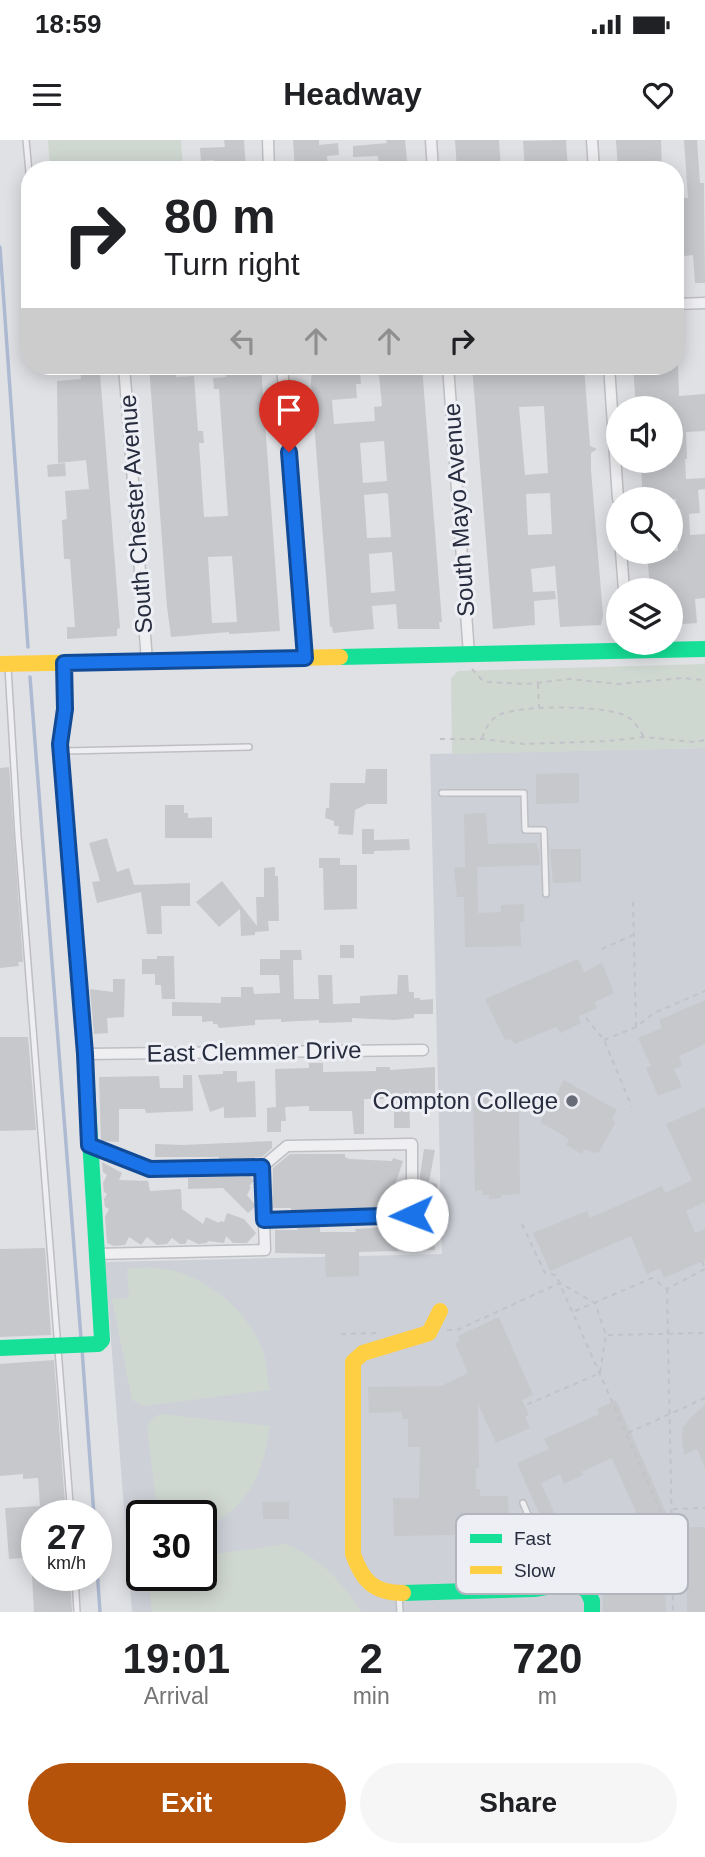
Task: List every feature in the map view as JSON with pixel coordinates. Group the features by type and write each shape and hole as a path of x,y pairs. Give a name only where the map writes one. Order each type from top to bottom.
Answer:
{"street":[{"path":"268,140 269,161"},
{"path":"431,140 432,161"},
{"path":"592,140 593,161"},
{"path":"684,304 705,303"},
{"name":"South Chester Avenue","path":"125,375 147,661"},
{"path":"283,375 305,658"},
{"name":"South Mayo Avenue","path":"449,375 470,661"},
{"path":"610,375 617,487"},
{"path":"4,664 305,658 470,661 606,648"},
{"path":"683,648 705,649"},
{"path":"0,1348 98,1344 102,1340 85,1054 61,751 65,709 64,663"},
{"name":"East Clemmer Drive","path":"85,1054 423,1050"},
{"path":"89,1145 150,1169 262,1167 287,1146 412,1144 412,1215 264,1220"},
{"path":"96,1254 265,1250 262,1167"},
{"path":"440,1311 429,1331 363,1353 353,1362 353,1554 360,1573 369,1585 387,1593 456,1591"},
{"path":"589,1594 592,1612"}],"lane":[{"path":"26,140 28,161"},
{"path":"4,664 62,1346 70,1500"},
{"path":"61,751 249,747"},
{"path":"442,793 524,793 525,830 544,830 546,894"},
{"path":"523,1503 528,1514"},
{"path":"76,1591 77,1612"},
{"path":"399,1592 400,1612"}],"path":[{"path":"470,661 481,679 488,682 538,683 569,679 618,684 681,678 705,680"},
{"path":"538,683 539,708"},
{"path":"482,739 494,718 508,711 539,708 604,709 626,716 637,724 644,737"},
{"path":"440,739 482,739 524,744 644,737 695,742 705,740"},
{"path":"633,902 636,1027"},
{"path":"602,948 634,935"},
{"path":"604,1040 636,1027 654,1013 705,991"},
{"path":"586,1018 604,1040 632,1107"},
{"path":"522,1224 545,1273 556,1275 560,1283 662,1514"},
{"path":"667,1289 705,1269 702,1261"},
{"path":"573,1312 652,1278 667,1289"},
{"path":"560,1283 595,1303 606,1335 600,1373"},
{"path":"429,1331 457,1330 560,1283"},
{"path":"667,1289 672,1514"},
{"path":"341,1334 379,1333"},
{"path":"606,1335 705,1334"},
{"path":"526,1405 600,1373"},
{"path":"627,1433 705,1398"},
{"path":"672,1509 705,1508"},
{"path":"673,1594 673,1612"}],"shaded area":[{"path":"48,140 181,140 182,161 49,161"},
{"path":"705,664 705,748 452,754 451,678 458,671"},
{"name":"Compton College","path":"705,748 705,1612 132,1612 130,1591 217,1591 217,1500 126,1500 126,1534 105,1262 442,1254 430,754"},
{"path":"127,1268 176,1271 210,1287 225,1298 250,1326 259,1341 265,1358 270,1390 145,1406 132,1400 112,1299 129,1298"},
{"path":"161,1414 270,1426 258,1475 241,1501 217,1522 217,1500 156,1500 147,1430 155,1416"},
{"path":"286,1544 311,1557 329,1572 362,1612 152,1612 150,1591 217,1591 217,1554"}],"building":[{"path":"224,140 244,140 245,161 201,161 200,148 225,147"},
{"path":"293,140 319,140 319,145 338,143 339,155 327,156 327,161 294,161"},
{"path":"386,140 405,140 407,161 378,161 378,156 353,157 353,146 387,143"},
{"path":"455,140 499,140 500,161 456,161"},
{"path":"566,140 567,161 524,161 523,141"},
{"path":"616,140 661,140 662,161 617,161"},
{"path":"684,140 697,140 700,183 704,183 705,283 695,283 693,255 684,256 684,198 688,198"},
{"path":"81,375 100,375 120,628 117,629 117,636 67,639 67,627 75,627 70,559 64,559 62,520 67,519 65,491 89,489 86,460 58,463 57,381 81,379"},
{"path":"150,375 194,376 198,431 203,431 204,443 199,443 204,517 228,516 219,389 214,389 213,378 226,375 262,375 280,631 171,637","holes":["232,556 237,622 212,623 208,557"]},
{"path":"312,375 360,375 361,384 356,384 357,398 332,400 334,424 375,421 374,407 382,406 379,375 423,375 442,622 439,622 440,629 398,629 396,604 372,606 374,629 333,633 330,627","holes":["384,441 387,481 363,483 360,443","388,494 391,537 367,538 364,495","392,552 395,591 371,593 369,554"]},
{"path":"473,375 585,375 590,446 597,449 591,453 591,470 603,615 601,625 560,627 555,566 531,569 533,592 555,591 556,599 534,601 535,625 493,629","holes":["544,406 548,473 525,475 519,407","550,493 552,534 528,535 526,494"]},
{"path":"634,375 678,375 679,396 635,396"},
{"path":"705,394 705,431 686,432 685,459 686,479 705,478 705,489 698,490 700,513 689,514 690,535 705,534 705,598 695,599 697,623 683,624 683,578 649,578 648,564 683,564 683,487 642,487 641,473 683,473 683,396 679,396"},
{"path":"65,463 66,476 48,477 47,465"},
{"path":"9,767 23,962 18,962 19,966 0,968 0,768"},
{"path":"366,769 387,769 387,804 367,804 355,810 353,835 338,834 339,826 334,826 334,821 325,818 326,808 329,808 330,783 365,783"},
{"path":"579,773 579,803 536,804 536,774"},
{"path":"165,805 184,805 184,813 188,813 188,818 212,817 212,838 165,838"},
{"path":"486,813 488,844 537,843 539,849 540,865 477,867 478,913 501,912 501,905 524,904 524,922 520,922 521,946 465,947 464,897 457,897 454,868 465,867 464,814"},
{"path":"362,829 374,829 374,840 409,839 410,850 362,854"},
{"path":"107,838 117,872 129,868 134,885 190,883 190,906 161,906 162,934 147,934 141,892 97,903 92,882 100,881 89,843"},
{"path":"550,849 581,849 581,882 553,883"},
{"path":"319,858 340,858 340,865 357,865 357,909 324,910 323,868 319,868"},
{"path":"275,867 275,876 278,876 279,921 268,921 269,931 241,936 240,909 219,927 196,902 222,881 257,926 256,897 264,897 264,868"},
{"path":"340,945 354,945 354,958 340,958"},
{"path":"280,950 301,950 302,960 293,960 294,999 319,999 318,975 332,975 333,1004 360,1003 360,996 397,994 398,975 408,975 409,992 414,992 414,998 420,1000 433,999 433,1014 414,1014 414,1018 394,1020 352,1018 352,1022 255,1020 255,1025 219,1028 213,1021 202,1022 202,1016 172,1016 172,1002 221,1003 221,997 241,997 241,987 253,987 254,994 280,993 279,975 260,975 260,959 280,959"},
{"path":"157,956 174,956 175,999 162,999 161,985 155,985 155,974 142,974 142,959 157,959"},
{"path":"578,959 584,972 602,963 614,993 595,1002 597,1008 578,1017 581,1023 561,1033 556,1027 515,1044 511,1039 505,1040 485,999"},
{"path":"113,979 125,979 124,1017 107,1018 108,1033 94,1034 90,989 113,992"},
{"path":"705,1000 705,1044 679,1056 682,1066 674,1069 682,1087 658,1096 646,1068 651,1066 638,1038 662,1028 659,1020"},
{"path":"0,1037 28,1037 36,1130 0,1131"},
{"path":"309,1063 323,1063 323,1072 376,1071 376,1067 390,1067 390,1070 435,1067 435,1097 424,1094 420,1107 409,1090 410,1128 394,1128 394,1099 364,1099 364,1134 354,1134 352,1111 309,1111 309,1106 285,1107 286,1121 281,1121 281,1132 267,1132 267,1108 276,1107 275,1069 309,1068"},
{"path":"223,1071 237,1071 237,1082 255,1081 256,1117 224,1118 224,1107 210,1112 198,1075 223,1074"},
{"path":"183,1075 192,1075 193,1111 146,1113 145,1109 119,1109 119,1142 101,1141 99,1077 159,1076 160,1088 183,1088"},
{"path":"564,1080 617,1110 612,1118 615,1123 599,1152 585,1149 582,1154 566,1145 569,1139 540,1122"},
{"path":"473,1098 496,1098 496,1106 501,1106 501,1109 519,1109 520,1194 489,1199 489,1195 483,1195 482,1190 475,1191"},
{"path":"705,1107 705,1202 686,1211 695,1233 705,1229 705,1260 664,1278 660,1268 647,1274 631,1236 550,1271 533,1233 587,1211 590,1218 662,1186 665,1193 692,1180 666,1124"},
{"path":"272,1141 272,1148 262,1157 219,1160 219,1157 155,1157 155,1144"},
{"path":"424,1149 435,1150 429,1182 437,1184 438,1191 438,1200 434,1201 435,1250 359,1252 359,1276 326,1277 325,1254 275,1253 275,1230 320,1226 320,1232 356,1232 355,1229 389,1227 389,1224 417,1221 420,1215 420,1175"},
{"path":"290,1154 345,1154 349,1159 392,1161 393,1158 403,1161 395,1185 404,1185 404,1207 299,1211 272,1208 273,1168"},
{"path":"102,1162 122,1173 119,1180 148,1181 150,1191 181,1189 182,1209 203,1224 206,1217 219,1223 224,1222 227,1213 244,1219 256,1233 247,1243 233,1243 226,1236 224,1243 208,1241 198,1244 188,1239 185,1244 180,1244 172,1238 167,1244 157,1245 147,1237 141,1245 129,1237 125,1245 114,1246 107,1243 105,1217 109,1209 105,1207 104,1199 107,1194 104,1192 103,1183 107,1175 103,1172"},
{"path":"249,1175 254,1181 249,1186 251,1187 247,1195 256,1206 248,1213 223,1188 188,1189 188,1178"},
{"path":"45,1248 51,1335 0,1337 0,1249"},
{"path":"499,1317 533,1395 522,1400 529,1415 525,1417 530,1428 496,1443 478,1404 479,1468 476,1468 476,1489 480,1489 480,1496 508,1496 508,1514 456,1514 456,1535 394,1536 393,1498 419,1498 420,1447 408,1447 408,1419 402,1419 402,1412 369,1413 368,1387 441,1386 468,1373 455,1343 460,1341 458,1336"},
{"path":"54,1360 65,1500 40,1500 38,1478 23,1479 23,1474 0,1476 0,1364"},
{"path":"616,1400 667,1514 637,1514 612,1458 581,1472 583,1475 564,1484 560,1474 541,1483 555,1514 539,1514 517,1463 549,1449 544,1439 599,1414 597,1409"},
{"path":"705,1405 705,1468 697,1449 684,1455 682,1439 683,1428"},
{"path":"262,1502 289,1502 289,1519 263,1519"},
{"path":"21,1507 21,1558 9,1559 5,1508"},
{"path":"688,1527 705,1527 705,1612 687,1612"},
{"path":"33,1591 71,1591 72,1612 34,1612"},
{"path":"603,1594 665,1594 666,1612 603,1612"}],"waterway":[{"path":"0,247 28,647"},
{"path":"30,677 81,1338"},
{"path":"82,1349 93,1500"},
{"path":"99,1591 100,1612"}],"traffic: fast":[{"path":"340,657 705,649"},
{"path":"0,1348 98,1344 102,1340 85,1054 70,871"},
{"path":"403,1593 456,1591"},
{"path":"589,1594 592,1612"}],"traffic: slow":[{"path":"0,664 340,657"},
{"path":"64,663 65,710 60,744 70,871"},
{"path":"403,1593 376,1588 360,1571 353,1554 353,1362 363,1353 429,1333 440,1311"}],"place":[{"name":"Compton College","path":"572,1101"}],"route":[{"path":"289,452 305,658 64,663 65,709 60,744 85,1054 89,1145 150,1169 262,1167 264,1220 412,1215"}]}
